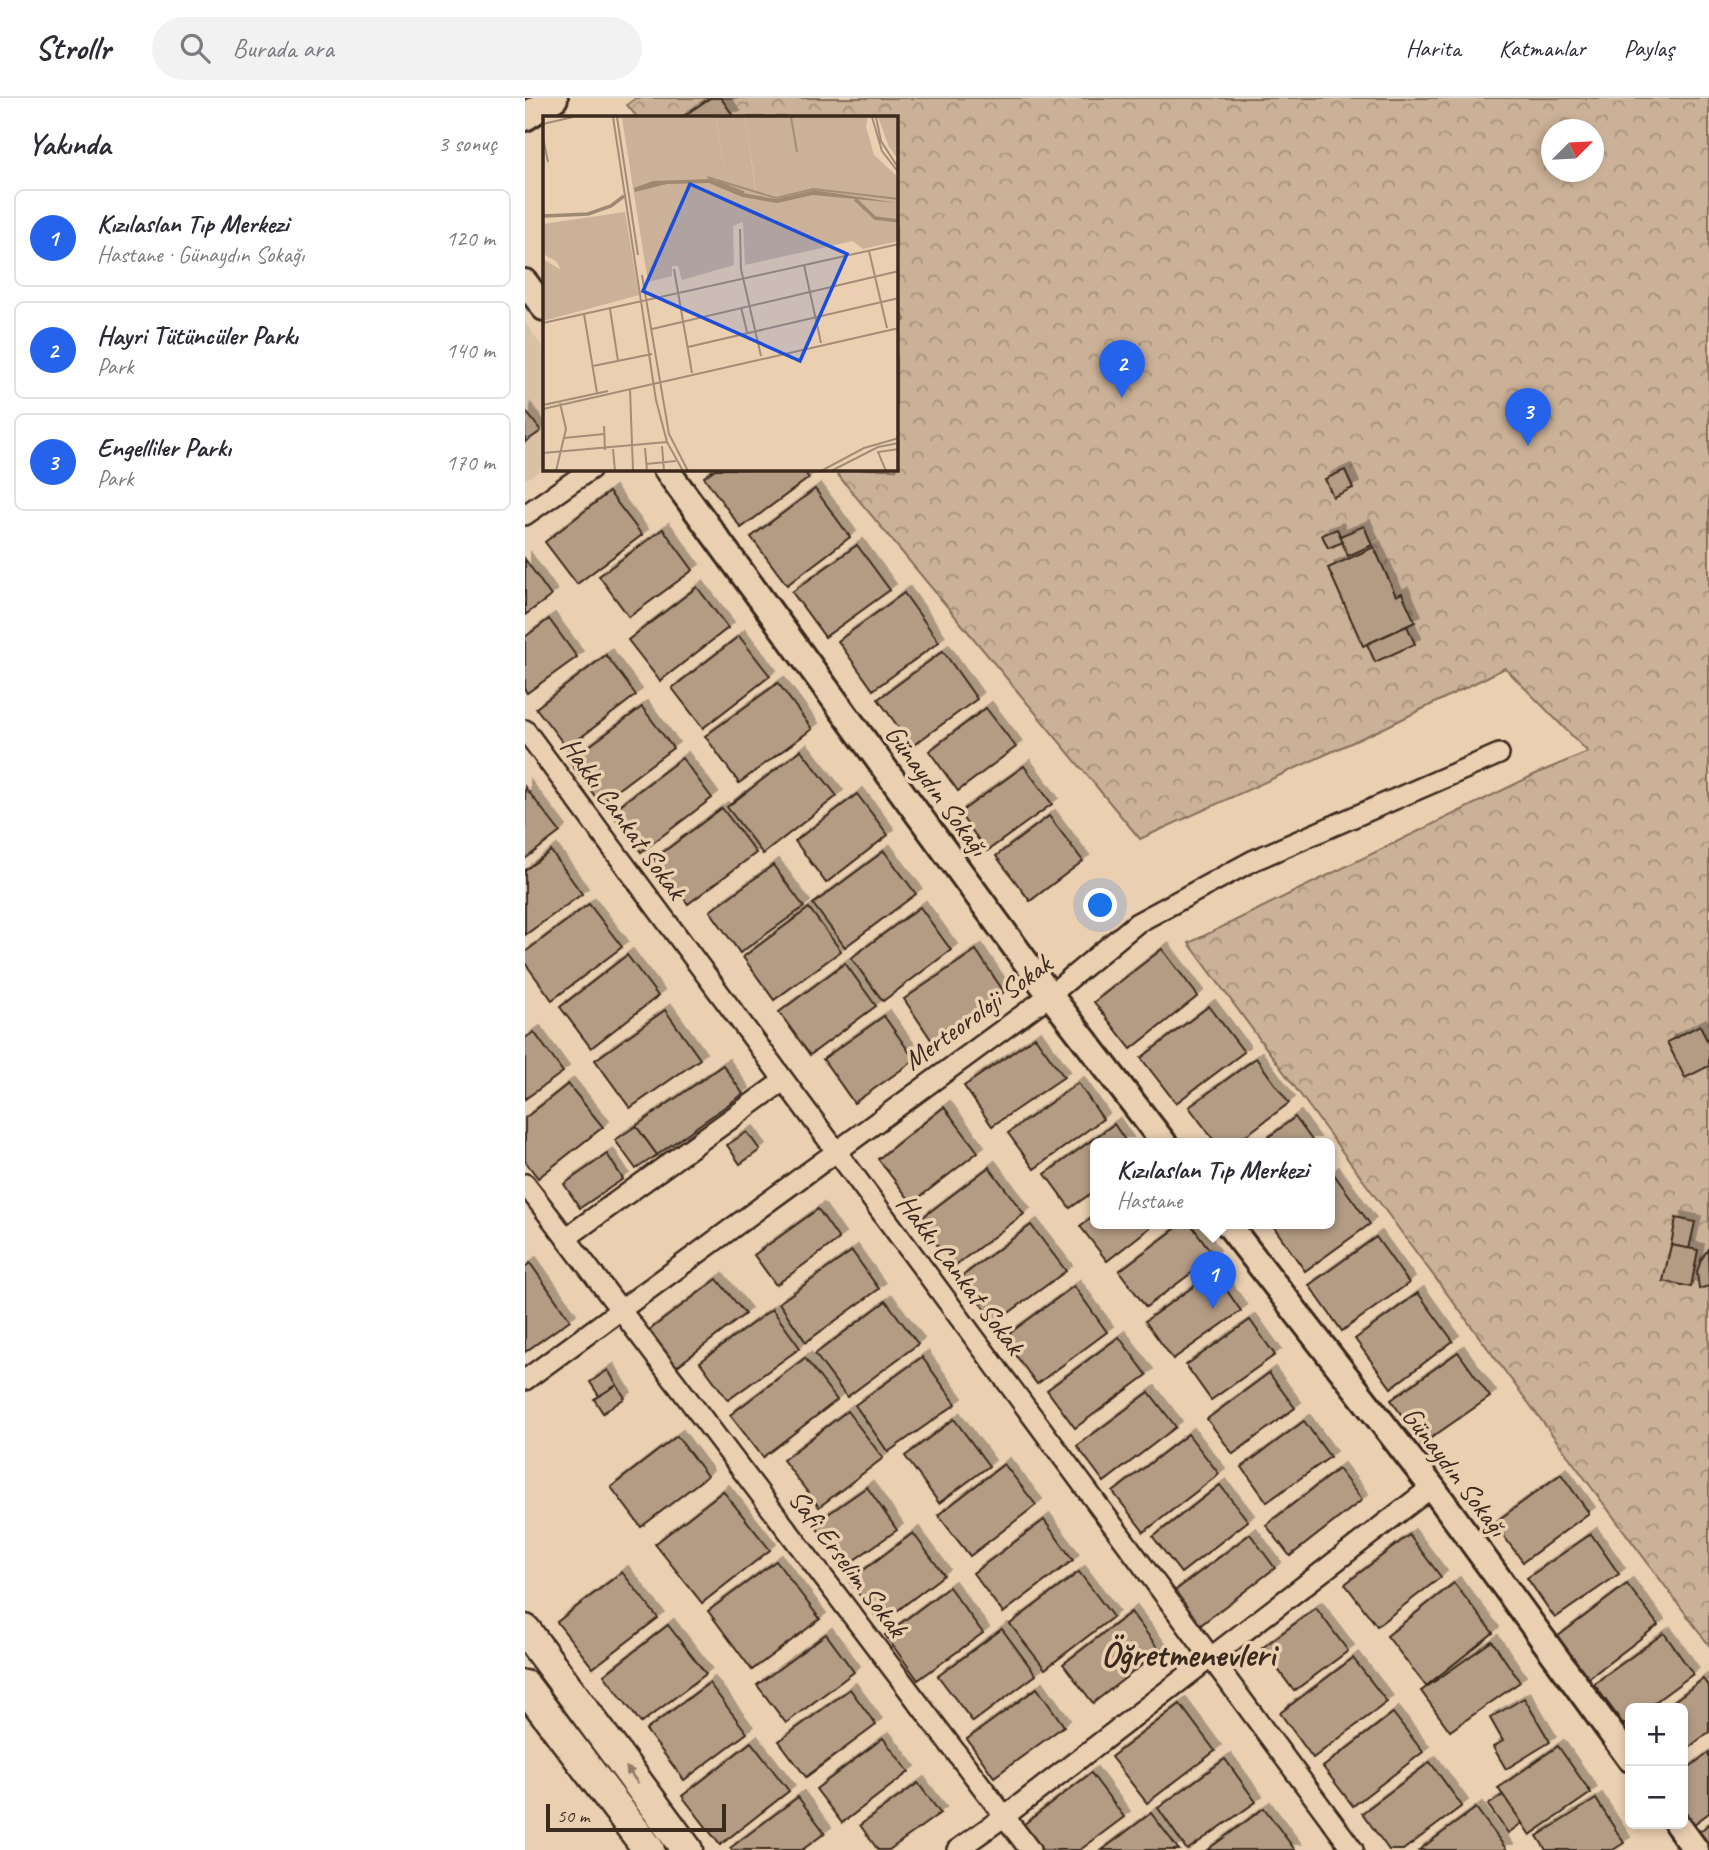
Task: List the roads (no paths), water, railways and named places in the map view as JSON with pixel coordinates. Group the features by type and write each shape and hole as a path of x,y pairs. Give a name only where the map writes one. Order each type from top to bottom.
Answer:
{"main road":[{"path":"525,117 554,98"},
{"path":"525,1630 687,1850"},
{"path":"525,1686 649,1850"}],"street":[{"path":"525,282 543,306"},
{"path":"525,515 587,471"},
{"name":"Günaydın Sokağı","path":"667,471 1050,995 1160,1138"},
{"name":"Hakkı Cankat Sokak","path":"525,730 1353,1850"},
{"name":"Merteoroloji Sokak","path":"525,1380 1050,995 1137,923 1252,861 1499,754"},
{"path":"566,1238 783,1081"},
{"name":"Safi Erselim Sokak","path":"525,1184 1030,1850"},
{"name":"Günaydın Sokağı","path":"1232,1229 1432,1487 1625,1752"},
{"path":"957,1850 1212,1658 1432,1487"},
{"path":"1681,1829 1696,1850"}],"place":[{"name":"Hayri Tütüncüler Parkı","path":"1122,398"},
{"name":"Engelliler Parkı","path":"1528,446"},
{"name":"Kızılaslan Tıp Merkezi","path":"1213,1309"}],"district":[{"name":"Öğretmenevleri","path":"1188,1654"}]}
